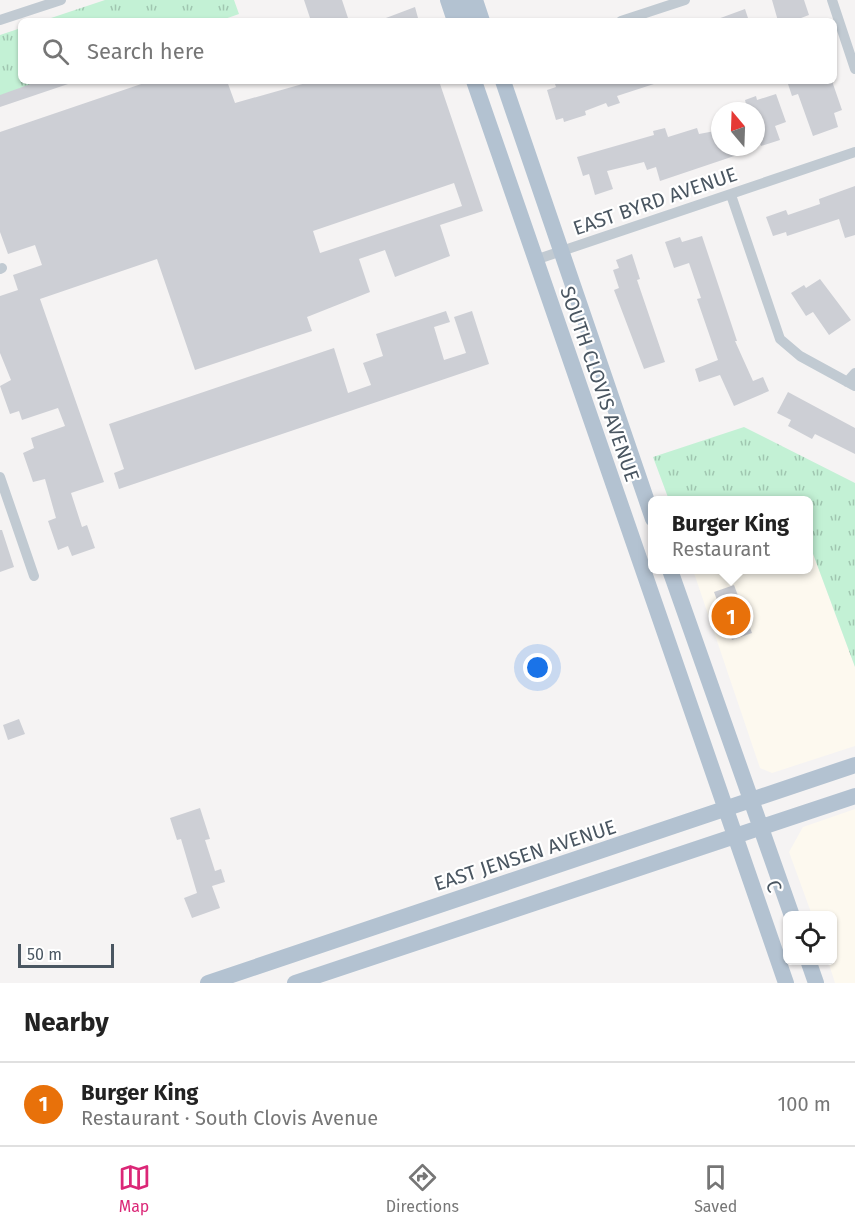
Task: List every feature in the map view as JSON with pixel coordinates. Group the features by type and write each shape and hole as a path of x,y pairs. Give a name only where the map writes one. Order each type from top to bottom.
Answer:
{"main road":[{"path":"448,0 454,18"},
{"path":"460,0 467,18"},
{"path":"476,0 481,18"},
{"name":"SOUTH CLOVIS AVENUE","path":"475,84 734,837"},
{"name":"SOUTH CLOVIS AVENUE","path":"504,84 648,504"},
{"path":"671,574 791,911"},
{"name":"EAST JENSEN AVENUE","path":"208,983 855,765"},
{"path":"295,983 855,796"},
{"name":"C","path":"734,837 786,983"},
{"path":"810,965 816,983"}],"street":[{"path":"0,20 62,0"},
{"path":"832,0 855,69"},
{"path":"630,18 681,1"},
{"name":"EAST BYRD AVENUE","path":"535,260 855,152"},
{"path":"731,195 780,339 800,356 851,384 855,373"},
{"path":"0,477 4,501 34,576"}],"shaded area":[{"path":"813,554 855,667 855,746 772,773 760,768 694,574 813,574"},
{"path":"855,809 855,983 835,983 829,965 837,965 837,911 811,911 789,852 803,827"}],"green space":[{"path":"105,0 234,0 239,14 228,18 51,18"},
{"path":"18,29 18,84 34,84 0,96 0,35"},
{"path":"744,427 855,483 855,667 813,554 813,496 668,496 653,457"}],"building":[{"path":"304,0 342,0 348,18 310,18"},
{"path":"772,0 804,0 809,15 801,18 777,18"},
{"path":"415,7 418,18 386,18"},
{"path":"745,9 748,18 720,18"},
{"path":"31,84 68,84 0,107 0,95"},
{"path":"141,84 228,84 235,103 302,84 440,84 483,211 440,225 450,256 395,277 385,250 359,259 370,292 307,317 312,331 195,370 157,259 40,299 104,482 71,493 82,527 87,525 95,548 72,556 68,546 58,550 48,521 56,518 45,479 33,482 23,453 34,448 31,438 65,426 58,408 22,420 19,411 10,414 0,386 11,380 0,353 0,296 18,290 13,275 42,265 35,245 8,254 0,232 0,132","holes":["454,183 462,206 320,253 313,231"]},
{"path":"555,84 654,84 617,96 620,103 608,107 606,103 585,111 586,115 564,122 563,118 556,120 547,90 556,87"},
{"path":"788,84 833,84 842,110 834,113 838,127 813,136 798,94 792,96"},
{"path":"776,94 786,122 775,126 780,140 765,145 765,102 746,102 745,100 756,96 757,100"},
{"path":"665,128 668,137 697,128 699,134 711,132 711,156 734,156 660,181 656,167 647,170 644,162 607,171 613,189 595,195 589,174 583,176 577,157 654,135 653,131"},
{"path":"855,186 855,235 845,238 839,219 787,236 786,232 773,236 766,217 786,210 788,215 820,204 819,199"},
{"path":"702,236 737,341 735,341 753,381 763,377 769,391 734,406 720,375 699,382 695,369 718,360 697,299 701,298 689,263 674,268 665,242 680,237 682,242"},
{"path":"632,254 640,279 637,280 665,362 644,369 614,290 619,288 613,270 619,268 616,260"},
{"path":"820,279 851,320 829,335 813,312 806,316 791,293 804,285 806,288"},
{"path":"446,311 450,322 434,327 444,360 466,353 454,317 472,311 489,364 119,489 114,473 124,469 109,424 334,348 348,393 371,385 363,363 383,356 376,334"},
{"path":"788,392 855,428 855,454 815,434 812,439 788,426 791,420 777,413"},
{"path":"0,530 2,530 14,567 0,572"},
{"path":"734,585 752,633 732,640 714,592"},
{"path":"19,719 25,734 8,740 3,725"},
{"path":"200,808 210,839 205,840 215,871 221,869 225,882 212,886 220,908 192,918 184,898 197,893 181,839 177,840 170,818"}],"place":[{"name":"Burger King","path":"731,616"}]}
